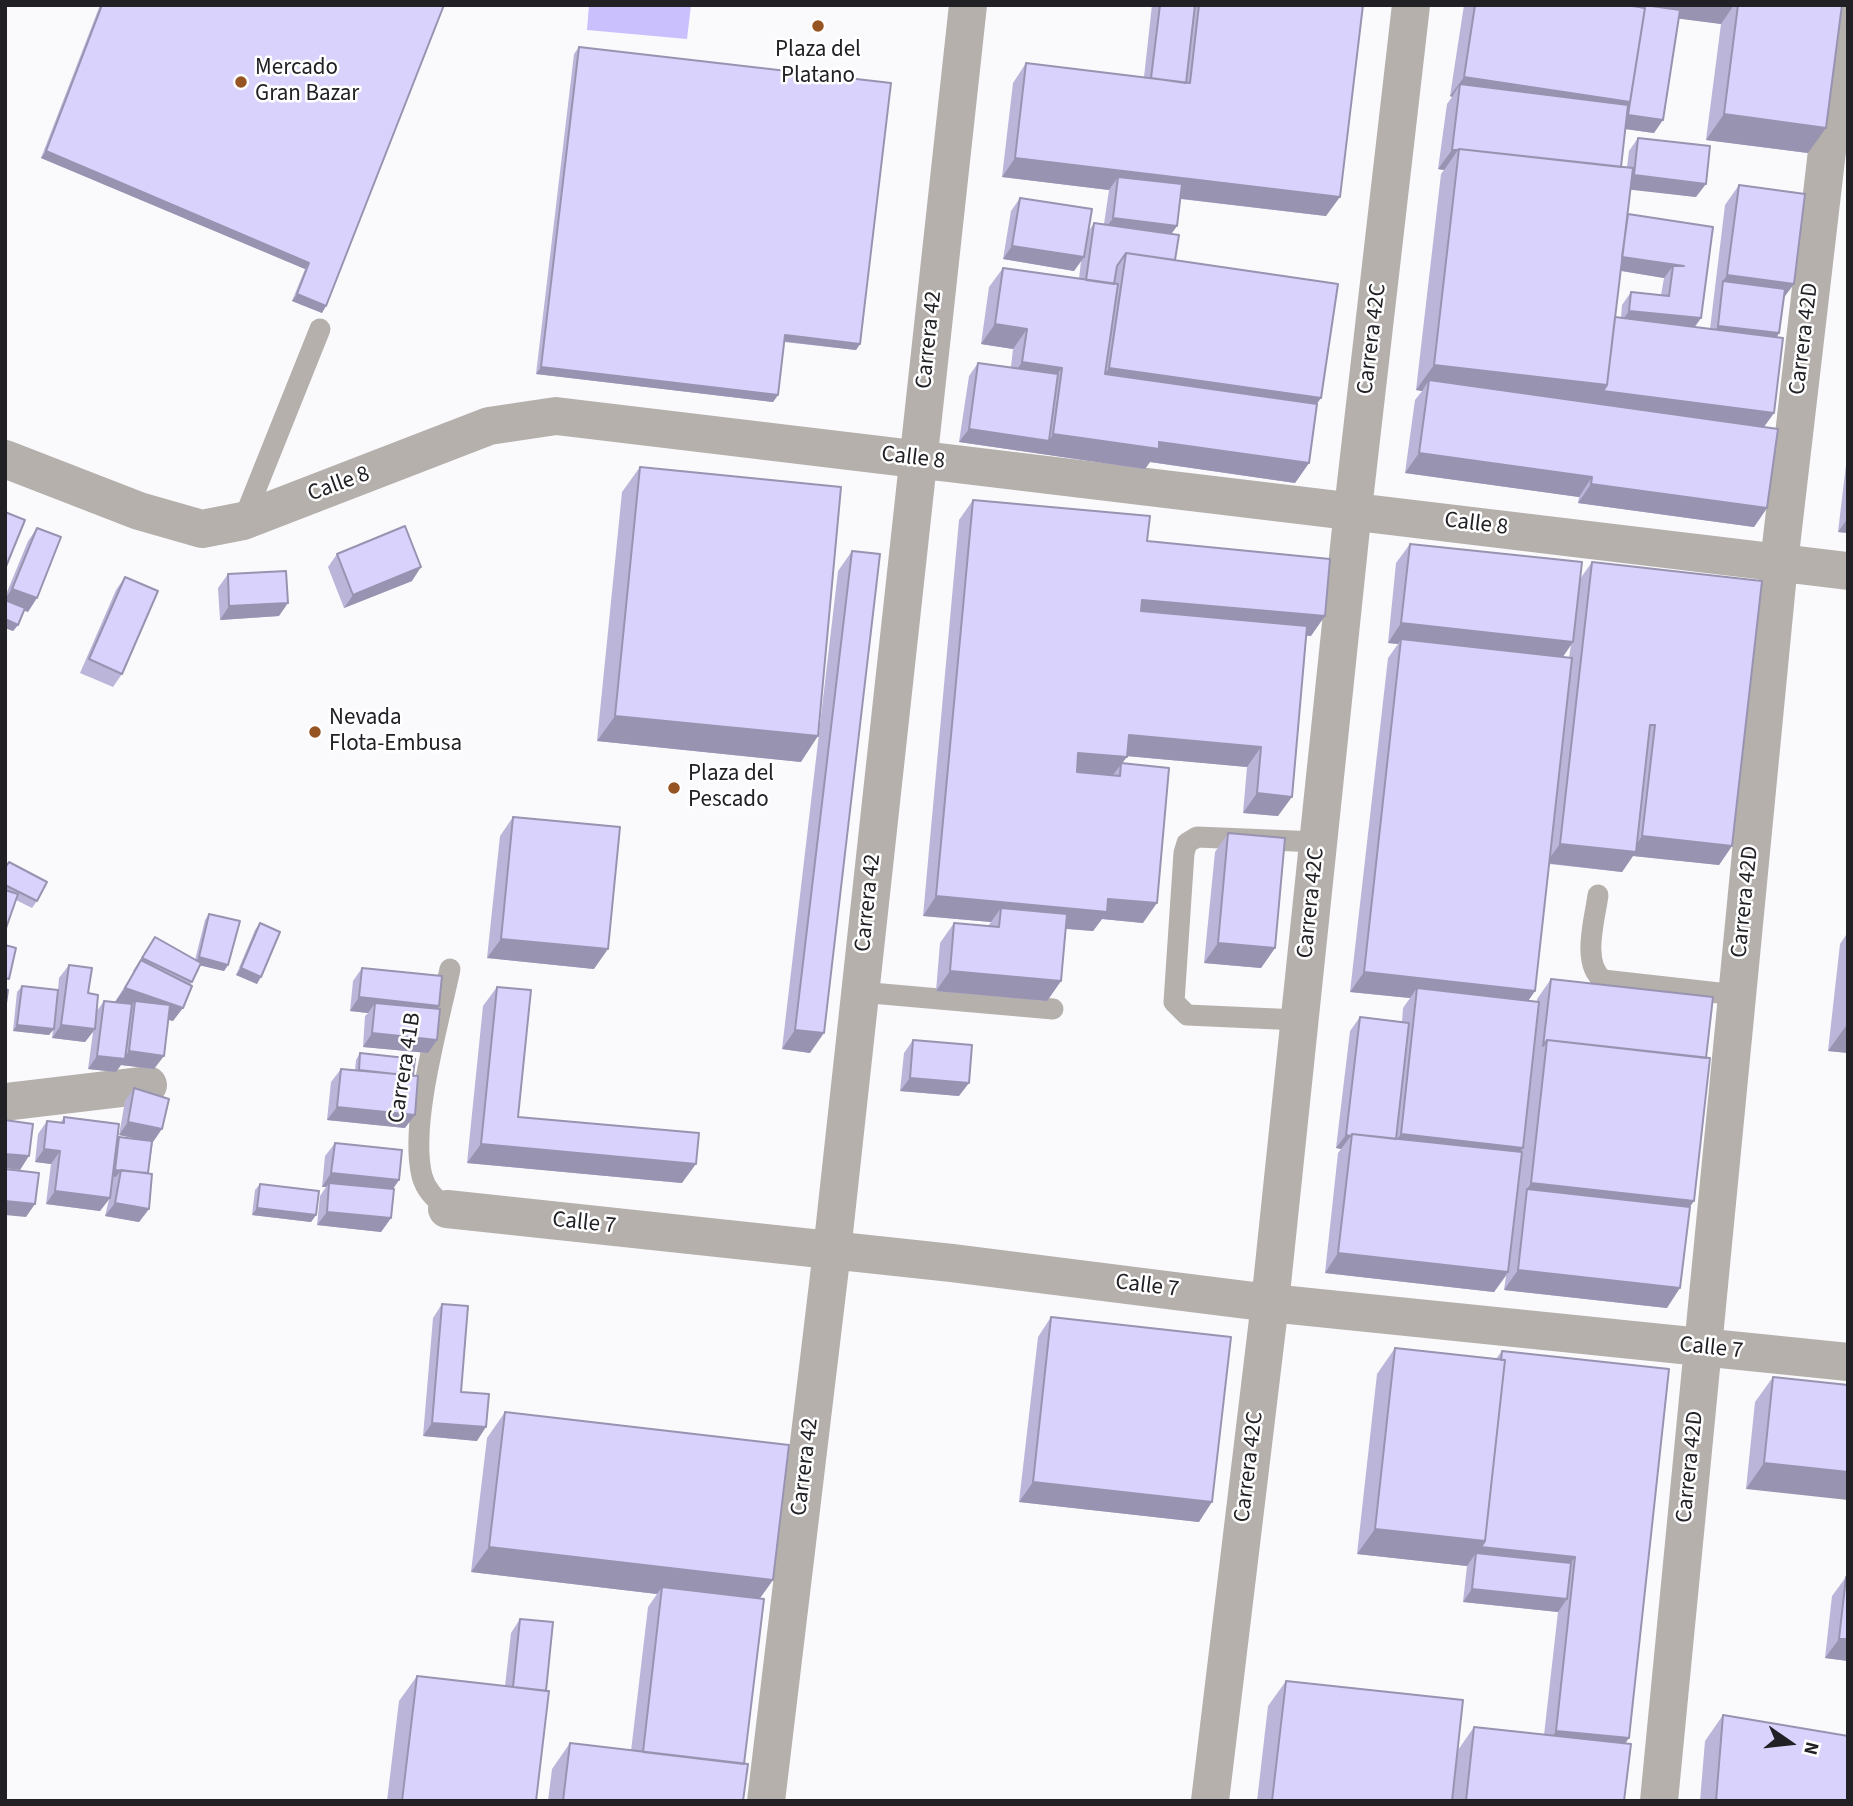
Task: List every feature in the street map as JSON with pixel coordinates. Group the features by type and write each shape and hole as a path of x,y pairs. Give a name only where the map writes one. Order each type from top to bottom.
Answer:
{"street":[{"name":"Carrera 42","path":"766,1801 832,1251 968,5"},
{"name":"Carrera 42C","path":"1210,1801 1270,1303 1353,509 1411,5"},
{"name":"Carrera 42D","path":"1658,1801 1779,563 1844,5"},
{"name":"Calle 8","path":"5,459 139,511 202,529 243,521 489,426 556,416 1353,509 1848,571"},
{"path":"5,1102 148,1085"},
{"name":"Calle 7","path":"447,1209 952,1262 1270,1303 1848,1362"}],"lane":[{"path":"243,521 320,329"},
{"path":"1299,1020 1187,1015 1174,1002 1184,853 1186,843 1197,837 1318,842"},
{"path":"1598,895 1591,962 1594,973 1603,980 1737,995"},
{"name":"Carrera 41B","path":"447,1209 429,1192 422,1175 420,1116 450,969"},
{"path":"860,992 1054,1009"}],"shaded area":[{"path":"589,5 691,5 687,39 587,30"}],"building":[{"name":"Mercado Gran Bazar","path":"102,5 444,5 326,306 297,294 309,263 46,151"},
{"path":"1160,5 1195,5 1186,83 1151,78"},
{"path":"1199,5 1363,5 1340,197 1015,158 1026,63 1190,83"},
{"path":"1475,5 1626,5 1645,8 1630,102 1464,77"},
{"path":"1644,5 1680,10 1663,120 1628,115"},
{"path":"1738,5 1842,5 1826,128 1724,114"},
{"path":"579,47 891,83 860,344 785,335 778,395 541,367"},
{"path":"1460,84 1628,105 1621,167 1452,150"},
{"path":"1638,138 1710,146 1706,184 1634,175"},
{"path":"1459,149 1633,168 1607,385 1434,365"},
{"path":"1118,177 1182,184 1177,226 1113,218"},
{"path":"1739,185 1805,194 1794,284 1727,275"},
{"path":"1020,198 1092,209 1084,257 1012,246"},
{"path":"1628,214 1713,227 1701,318 1629,311 1631,292 1669,296 1673,266 1684,266 1622,257"},
{"path":"1094,223 1179,235 1175,260 1126,253 1117,266 1114,284 1086,280"},
{"path":"1126,253 1338,284 1321,398 1109,368"},
{"path":"1003,268 1118,284 1105,374 1317,404 1309,463 1159,442 1159,449 1053,434 1062,368 1022,362 1027,329 995,324"},
{"path":"1723,281 1785,289 1779,333 1718,326"},
{"path":"1615,317 1783,338 1774,413 1603,391 1607,385"},
{"path":"978,363 1058,374 1049,441 969,429"},
{"path":"1429,380 1778,429 1767,508 1591,484 1592,477 1419,453"},
{"path":"640,467 841,487 818,736 615,716"},
{"path":"973,500 1150,516 1147,541 1330,559 1325,616 1142,600 1141,611 1307,626 1292,797 1257,793 1261,747 1129,735 1127,757 1078,753 1077,772 1120,776 1121,763 1169,768 1157,903 1108,899 1107,912 936,896"},
{"path":"5,512 25,520 5,569"},
{"path":"405,526 421,567 353,595 337,554"},
{"path":"37,528 61,537 37,598 12,589"},
{"path":"1410,544 1582,562 1573,642 1401,623"},
{"path":"852,551 880,554 824,1033 795,1030"},
{"path":"1592,562 1762,581 1732,846 1642,836 1655,725 1650,725 1636,852 1560,844"},
{"path":"286,571 288,603 229,606 228,574"},
{"path":"125,577 158,591 122,674 89,659"},
{"path":"5,600 25,608 18,625 5,619"},
{"path":"1401,639 1572,658 1535,991 1364,972"},
{"path":"513,817 620,827 608,949 501,939"},
{"path":"1228,833 1285,838 1275,948 1218,943"},
{"path":"9,862 47,882 37,901 5,885 5,868"},
{"path":"5,890 18,894 5,931"},
{"path":"1001,908 1067,914 1061,981 950,971 954,923 999,927"},
{"path":"209,914 240,921 228,965 199,957"},
{"path":"260,923 280,932 261,977 241,968"},
{"path":"155,937 201,963 192,982 142,958"},
{"path":"5,945 16,948 9,979 5,978"},
{"path":"141,960 192,986 183,1008 125,988"},
{"path":"69,965 92,968 88,993 98,995 95,1029 61,1025"},
{"path":"362,968 442,976 439,1006 359,997"},
{"path":"1551,979 1713,997 1706,1058 1547,1040 1543,1046"},
{"path":"22,986 58,990 54,1029 17,1025"},
{"path":"497,987 531,990 518,1117 699,1133 696,1164 481,1144"},
{"path":"1417,988 1539,1002 1523,1148 1401,1134"},
{"path":"5,989 8,990 5,1010"},
{"path":"104,1001 132,1004 125,1059 97,1056"},
{"path":"135,1001 170,1005 164,1056 129,1051"},
{"path":"375,1003 440,1009 437,1040 372,1033"},
{"path":"1360,1017 1409,1023 1396,1139 1346,1135"},
{"path":"913,1040 972,1045 969,1083 910,1078"},
{"path":"1547,1040 1710,1058 1694,1201 1531,1183"},
{"path":"360,1053 415,1059 413,1076 359,1070"},
{"path":"341,1069 418,1076 415,1115 337,1107"},
{"path":"134,1088 169,1099 162,1129 128,1122"},
{"path":"64,1117 119,1124 110,1198 55,1191 60,1151 44,1149 47,1121 64,1123"},
{"path":"5,1120 33,1124 29,1156 5,1154"},
{"path":"1352,1134 1522,1152 1508,1272 1338,1253"},
{"path":"119,1137 152,1141 148,1173 115,1170"},
{"path":"335,1143 402,1150 399,1180 331,1173"},
{"path":"5,1169 39,1173 35,1204 5,1201"},
{"path":"121,1170 152,1174 149,1209 115,1203"},
{"path":"329,1183 394,1189 391,1218 327,1212"},
{"path":"260,1184 319,1191 316,1215 257,1208"},
{"path":"1527,1189 1690,1207 1680,1288 1518,1270"},
{"path":"442,1304 468,1306 461,1392 489,1394 486,1427 432,1423"},
{"path":"1051,1317 1231,1337 1212,1502 1033,1482"},
{"path":"1395,1348 1505,1360 1485,1541 1375,1529"},
{"path":"1502,1351 1669,1369 1629,1738 1556,1731 1575,1557 1481,1547 1485,1541 1505,1360 1501,1360"},
{"path":"1773,1377 1848,1385 1848,1472 1764,1463"},
{"path":"505,1412 789,1445 773,1580 489,1547"},
{"path":"1476,1553 1571,1563 1567,1599 1472,1589"},
{"path":"1846,1577 1848,1639 1839,1639"},
{"path":"662,1587 764,1599 744,1764 643,1752"},
{"path":"520,1619 553,1622 546,1691 513,1687"},
{"path":"417,1676 549,1691 536,1801 402,1801"},
{"path":"1286,1681 1463,1700 1452,1801 1272,1801"},
{"path":"1723,1715 1848,1736 1848,1801 1716,1801"},
{"path":"1474,1727 1631,1744 1624,1801 1466,1801"},
{"path":"570,1743 748,1764 743,1801 563,1801"}],"place":[{"name":"Plaza del Platano","path":"818,26"},
{"name":"Mercado Gran Bazar","path":"241,82"},
{"name":"Nevada Flota-Embusa","path":"315,732"},
{"name":"Plaza del Pescado","path":"674,788"}]}
